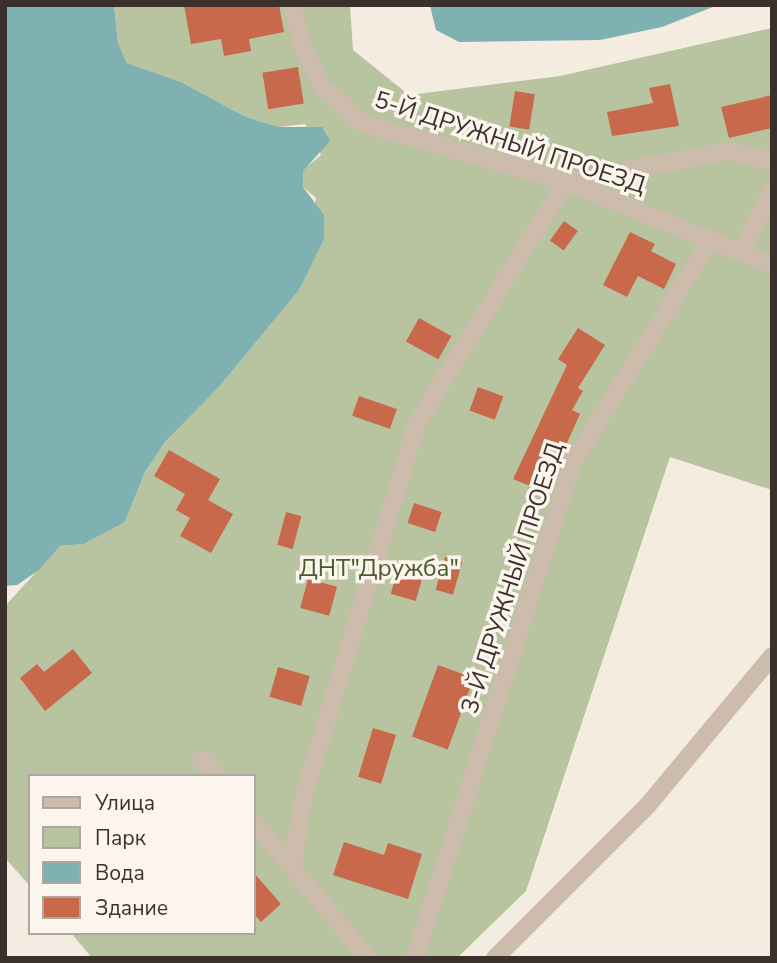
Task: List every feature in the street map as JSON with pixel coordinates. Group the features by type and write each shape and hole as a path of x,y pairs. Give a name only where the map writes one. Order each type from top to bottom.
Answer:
{"street":[{"name":"5-Й ДРУЖНЫЙ ПРОЕЗД","path":"292,5 310,65 321,85 349,115 383,130 566,182 772,265"},
{"path":"292,868 304,795 417,423 566,182 729,151 772,162"},
{"path":"741,252 772,189"},
{"name":"3-Й ДРУЖНЫЙ ПРОЕЗД","path":"415,958 573,461 711,239"},
{"path":"495,958 648,805 772,656"},
{"path":"201,759 214,774"},
{"path":"256,824 368,958"}],"green space":[{"name":"ДНТ\"Дружба\"","path":"114,5 350,5 353,50 409,95 560,76 772,28 772,490 670,457 526,891 457,958 92,958 73,935 256,935 256,774 28,774 28,884 5,858 5,606 60,546 84,544 125,522 145,472 165,442 219,387 299,290 316,198 303,187 303,170 321,155 305,124 279,127 246,117 181,82 127,63 118,43"}],"water":[{"path":"5,5 114,5 118,43 127,63 181,82 246,117 279,127 322,127 330,141 303,171 303,187 324,215 324,239 299,290 219,387 165,442 145,472 125,522 84,544 60,546 39,570 17,585 5,586"},
{"path":"718,5 662,27 600,40 459,42 436,30 430,6"}],"building":[{"path":"184,5 279,5 284,32 249,39 251,51 224,56 221,39 191,44"},
{"path":"298,67 304,104 268,109 262,73"},
{"path":"670,84 679,126 612,136 607,112 653,103 649,88"},
{"path":"515,91 535,94 529,130 509,127"},
{"path":"772,95 772,128 729,138 721,107"},
{"path":"564,221 578,231 564,250 550,240"},
{"path":"630,232 655,244 651,251 676,264 664,289 638,276 627,297 603,285"},
{"path":"419,318 451,336 438,360 406,342"},
{"path":"578,328 605,345 578,388 583,391 572,410 580,414 545,492 513,479 567,365 558,359"},
{"path":"478,387 503,396 495,420 469,410"},
{"path":"359,396 397,409 390,429 352,416"},
{"path":"169,450 220,479 208,500 233,514 211,553 180,536 190,518 176,510 185,494 154,476"},
{"path":"414,503 442,512 435,532 408,523"},
{"path":"286,512 301,516 293,549 277,545"},
{"path":"445,557 462,562 453,595 436,590"},
{"path":"399,565 424,572 416,601 391,594"},
{"path":"308,579 337,587 329,616 300,608"},
{"path":"73,649 92,673 45,711 20,678 37,664 44,672"},
{"path":"438,665 474,678 448,749 412,736"},
{"path":"278,667 310,676 301,706 269,697"},
{"path":"373,728 396,735 381,784 358,777"},
{"path":"344,842 384,855 388,843 422,854 408,899 333,875"},
{"path":"256,875 281,904 261,922 256,916"}]}
